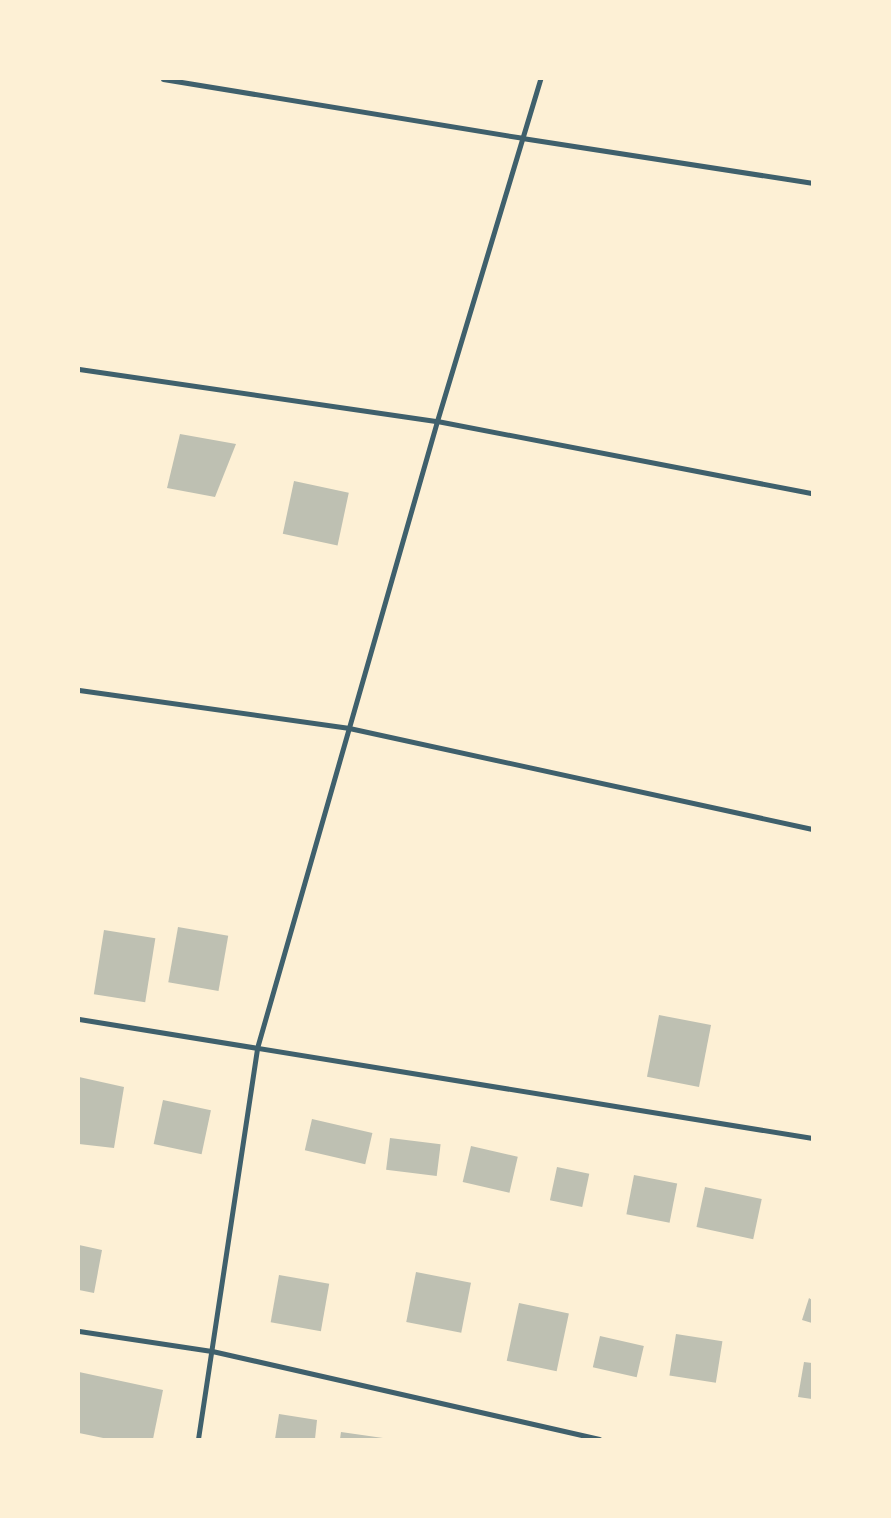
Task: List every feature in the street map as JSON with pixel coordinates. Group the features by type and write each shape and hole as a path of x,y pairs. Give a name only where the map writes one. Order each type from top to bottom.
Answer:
{"street":[{"path":"163,79 812,183"},
{"path":"198,1439 257,1048 437,421 540,79"},
{"path":"79,369 437,421 812,493"},
{"path":"79,690 349,728 812,829"},
{"path":"79,1019 812,1138"},
{"path":"79,1331 212,1352 599,1439"}],"building":[{"path":"180,434 236,444 215,497 167,488"},
{"path":"294,481 349,493 338,545 283,534"},
{"path":"178,927 228,936 219,991 168,982"},
{"path":"104,930 155,938 145,1002 94,994"},
{"path":"659,1015 711,1025 699,1087 647,1077"},
{"path":"79,1077 124,1087 114,1148 79,1144"},
{"path":"163,1100 211,1110 202,1154 154,1144"},
{"path":"312,1119 372,1133 365,1164 305,1150"},
{"path":"390,1138 441,1144 437,1176 386,1170"},
{"path":"471,1146 518,1157 509,1193 463,1182"},
{"path":"557,1167 589,1174 582,1207 550,1200"},
{"path":"634,1175 677,1183 670,1223 626,1214"},
{"path":"705,1187 762,1199 753,1239 696,1227"},
{"path":"79,1245 102,1250 94,1293 79,1290"},
{"path":"416,1272 471,1283 461,1333 406,1322"},
{"path":"279,1275 329,1284 321,1331 271,1322"},
{"path":"809,1298 812,1300 812,1323 802,1320"},
{"path":"519,1303 569,1314 557,1371 507,1361"},
{"path":"676,1334 722,1341 716,1383 669,1375"},
{"path":"600,1336 644,1346 637,1377 593,1367"},
{"path":"804,1362 812,1363 812,1399 798,1397"},
{"path":"79,1372 163,1390 153,1439 108,1439 79,1433"},
{"path":"279,1414 317,1420 315,1439 275,1439"},
{"path":"341,1432 383,1438 383,1439 340,1439"}]}
